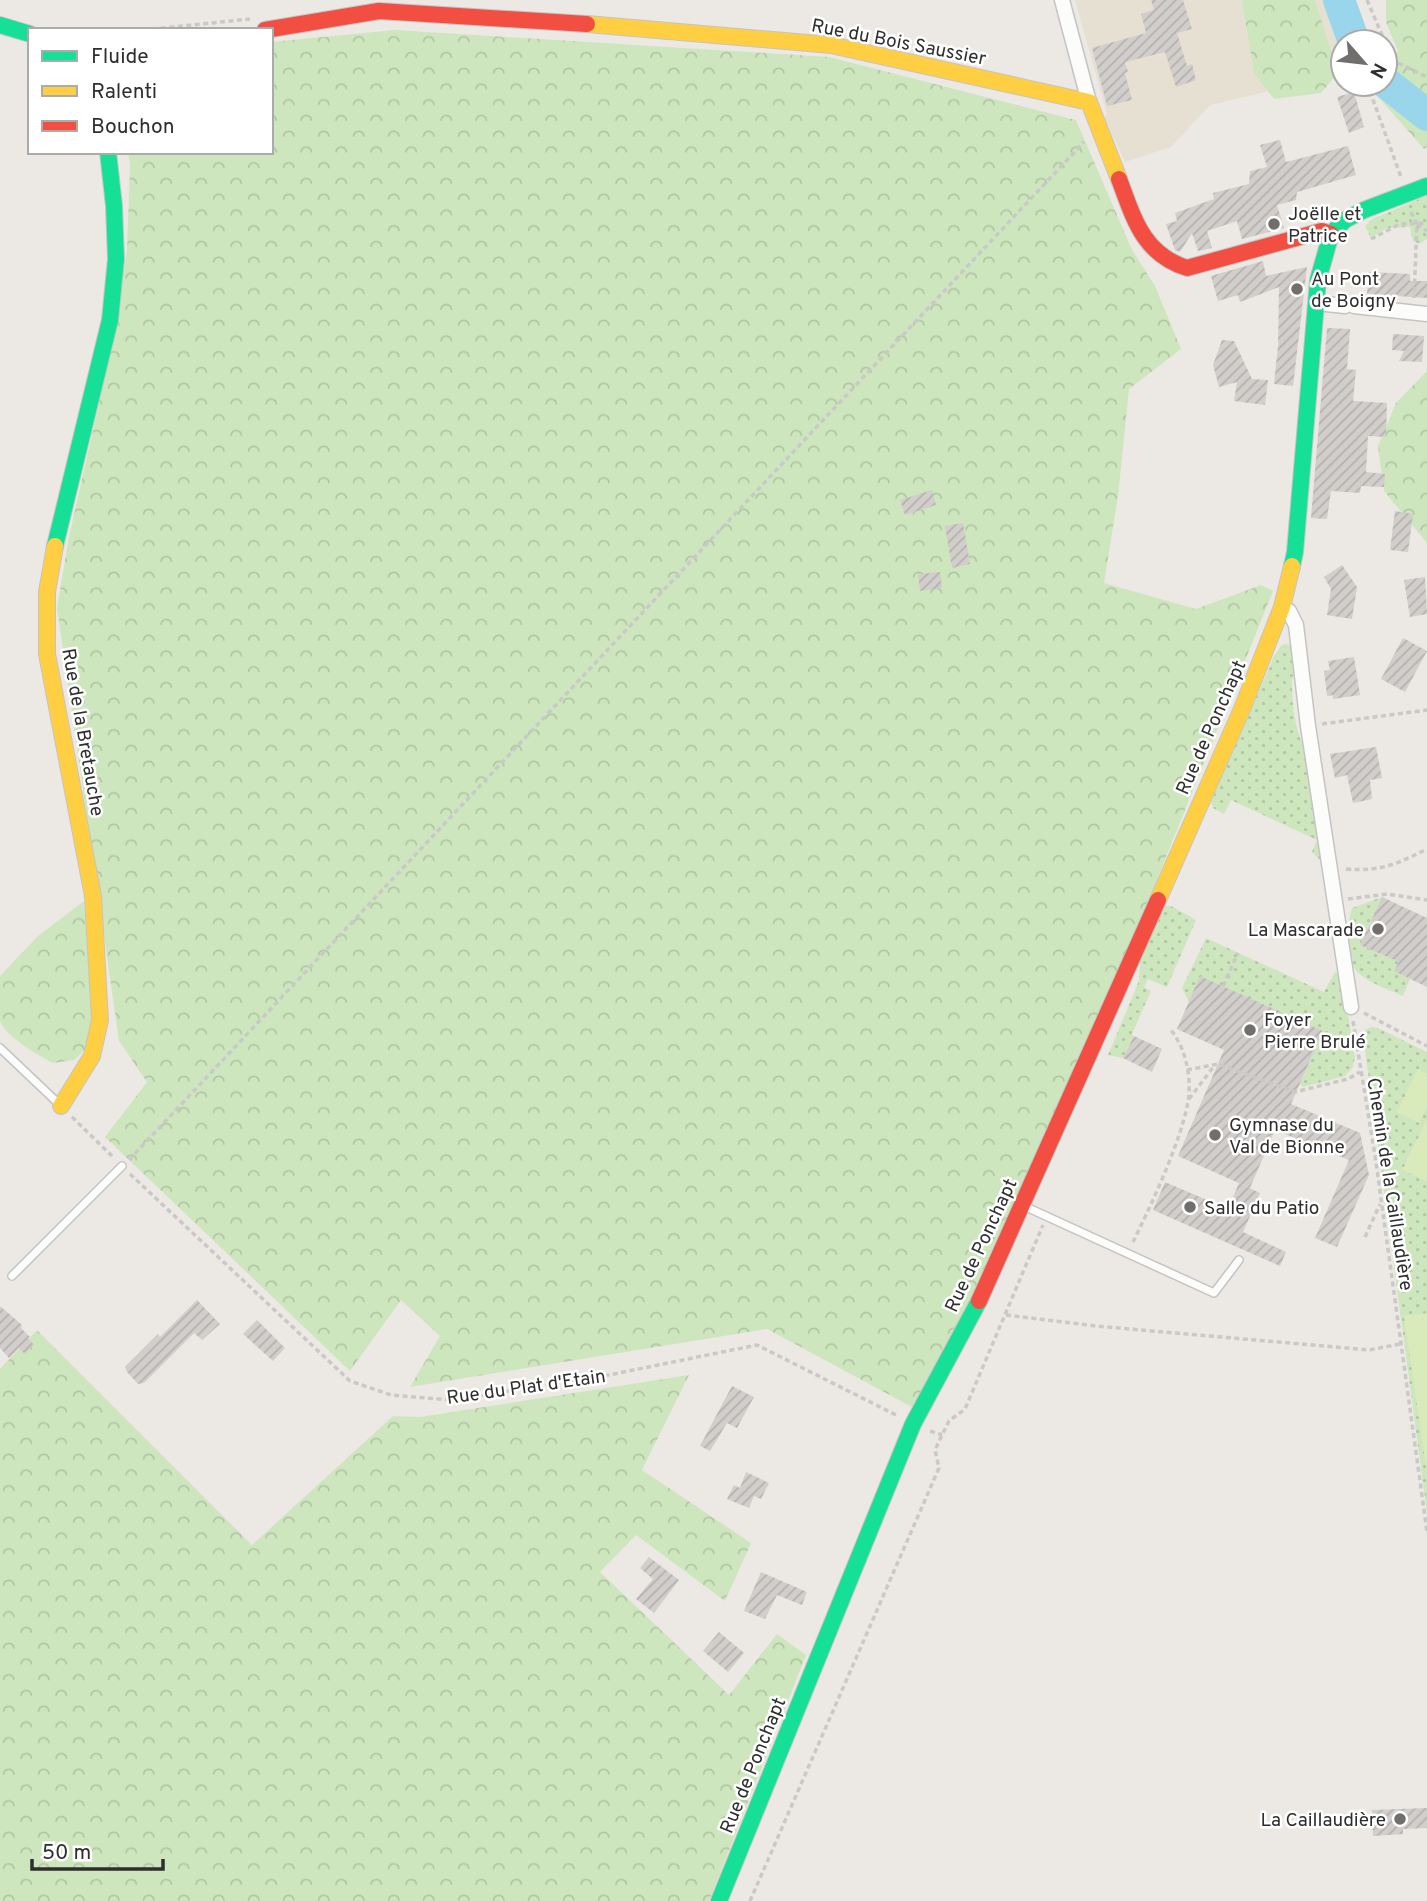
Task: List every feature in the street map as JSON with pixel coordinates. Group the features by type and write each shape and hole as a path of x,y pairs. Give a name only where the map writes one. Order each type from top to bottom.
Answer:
{"street":[{"path":"1062,0 1089,102 1135,221 1151,248 1171,263 1187,268 1322,231 1331,234 1345,220 1364,210 1427,187"},
{"name":"Rue du Bois Saussier","path":"273,28 379,6 622,26 831,45 1089,102"},
{"path":"0,25 28,33"},
{"name":"Rue de la Bretauche","path":"61,1106 92,1056 100,1020 93,896 47,654 47,592 57,535 110,320 116,259 108,154"},
{"name":"Rue de Ponchapt","path":"719,1901 913,1423 990,1281 1242,709 1282,607 1295,552 1317,303 1323,257 1331,234"},
{"path":"1317,303 1420,313"},
{"path":"1282,607 1289,611 1296,625 1308,726 1351,1007"}],"lane":[{"path":"0,1048 61,1106"},
{"path":"12,1276 122,1166"},
{"path":"1023,1206 1214,1293 1239,1260"}],"path":[{"path":"1367,0 1379,28"},
{"path":"1399,63 1427,77"},
{"path":"1374,98 1403,182"},
{"path":"122,1166 1100,125"},
{"path":"1408,204 1417,224 1420,313"},
{"path":"1371,239 1400,225 1427,223"},
{"path":"1417,224 1427,231"},
{"path":"1308,726 1427,710"},
{"path":"1330,868 1370,871 1402,861 1427,849"},
{"path":"1335,901 1387,894 1427,900"},
{"path":"1223,986 1238,953"},
{"path":"1351,1007 1427,1046"},
{"name":"Chemin de la Caillaudière","path":"1351,1007 1427,1532"},
{"path":"1171,1030 1180,1042 1187,1070 1188,1101"},
{"path":"1127,1254 1163,1174 1188,1101 1214,1065"},
{"path":"1187,1070 1214,1065 1296,1092 1348,1079 1360,1072"},
{"name":"Rue du Plat d'Etain","path":"61,1106 350,1381 391,1395 450,1400 594,1378 757,1345 913,1423"},
{"path":"1365,1237 1381,1202"},
{"path":"750,1901 939,1468 935,1450 949,1420 965,1409 1047,1217"},
{"path":"1006,1315 1096,1326 1369,1350 1400,1344"}],"shaded area":[{"path":"1075,0 1325,0 1335,28 1329,28 1329,77 1210,105 1171,147 1125,162 1104,117 1107,114"}],"green space":[{"path":"1242,0 1315,0 1329,44 1329,84 1321,93 1274,99 1254,73"},
{"path":"1386,0 1427,0 1427,147 1424,149 1379,98 1399,98 1399,28 1388,28"},
{"path":"395,30 829,57 1076,120 1132,250 1155,286 1181,349 1129,389 1118,496 1104,583 1196,609 1261,585 1273,591 1146,907 925,1414 767,1329 410,1387 440,1336 401,1300 350,1371 105,1137 147,1082 119,1041 57,608 69,537 106,372 127,251 128,154 273,154 273,42"},
{"path":"1427,196 1427,239 1419,244 1413,241 1410,227 1387,228 1371,238 1365,226 1372,219"},
{"path":"1427,371 1427,543 1384,491 1378,446 1396,403"},
{"path":"1285,644 1292,646 1295,654 1292,684 1294,710 1297,727 1307,751 1322,862 1312,852 1317,840 1231,800 1224,814 1213,808 1211,802 1274,656"},
{"path":"1382,897 1360,945 1399,962 1395,971 1410,979 1403,996 1362,976 1356,970 1349,954 1348,925 1352,908"},
{"path":"84,901 95,985 89,1046 74,1060 53,1063 9,1034 0,1021 0,976 38,936"},
{"path":"1164,906 1171,906 1196,920 1167,987 1148,979 1144,987 1151,991 1123,1058 1108,1055 1139,981 1140,959"},
{"path":"1206,938 1324,992 1335,972 1341,974 1355,1057 1353,1067 1345,1076 1303,1087 1300,1084 1323,1031 1189,1002 1182,988"},
{"path":"1372,1027 1427,1052 1427,1074 1417,1070 1419,1122 1427,1106 1427,1120 1403,1169 1427,1181 1427,1513 1363,1035 1366,1029"},
{"path":"1418,1069 1427,1074 1427,1106 1419,1123 1397,1112"},
{"path":"1427,1120 1427,1181 1403,1170"},
{"path":"1427,1313 1427,1473 1404,1316"},
{"path":"37,1330 252,1545 393,1416 420,1417 689,1375 642,1470 751,1543 725,1601 636,1535 600,1572 729,1695 777,1634 806,1655 709,1901 0,1901 0,1369"}],"building":[{"path":"1151,0 1183,0 1192,29 1177,33 1187,66 1192,64 1196,80 1176,87 1165,52 1125,62 1132,100 1107,106 1092,48 1146,33 1141,14 1154,10"},
{"path":"1337,98 1356,98 1364,127 1349,133"},
{"path":"1280,140 1286,162 1348,146 1356,175 1297,192 1296,200 1277,205 1284,228 1242,239 1237,221 1207,231 1212,248 1198,251 1192,233 1180,252 1175,250 1166,224 1177,221 1175,213 1214,199 1213,193 1249,184 1250,171 1267,167 1260,145"},
{"path":"1263,261 1266,276 1307,267 1293,386 1274,384 1279,287 1240,302 1238,295 1218,301 1211,276"},
{"path":"1369,272 1410,274 1410,281 1427,281 1427,298 1367,294"},
{"path":"1327,328 1350,329 1347,369 1356,370 1353,401 1387,403 1386,437 1368,436 1366,472 1385,474 1384,487 1361,486 1360,493 1331,491 1327,519 1311,518"},
{"path":"1393,334 1424,336 1422,362 1399,361 1404,351 1392,350"},
{"path":"1222,340 1234,341 1252,379 1268,380 1265,405 1234,401 1237,382 1219,387 1213,365"},
{"path":"932,490 936,505 905,515 900,500"},
{"path":"1395,511 1413,514 1408,552 1390,550"},
{"path":"963,523 970,564 952,568 945,526"},
{"path":"1342,565 1357,587 1352,619 1327,615 1331,589 1324,577"},
{"path":"940,572 942,588 920,591 918,574"},
{"path":"1425,577 1427,614 1410,617 1404,580"},
{"path":"1403,638 1427,651 1405,692 1381,679"},
{"path":"1354,657 1360,695 1333,699 1333,695 1327,696 1324,671 1330,670 1328,661"},
{"path":"1376,747 1382,778 1370,780 1372,799 1353,803 1347,775 1335,778 1330,754"},
{"path":"1382,897 1427,918 1427,987 1394,971 1399,962 1360,945"},
{"path":"1200,976 1323,1031 1291,1104 1360,1133 1369,1175 1337,1247 1315,1238 1349,1160 1275,1130 1250,1188 1178,1156 1224,1050 1177,1029"},
{"path":"1134,1036 1162,1049 1152,1072 1123,1058"},
{"path":"1165,1182 1228,1209 1239,1183 1260,1193 1243,1232 1286,1252 1280,1266 1153,1210"},
{"path":"197,1300 220,1324 202,1340 194,1333 144,1383 138,1384 125,1367"},
{"path":"0,1306 22,1325 21,1328 30,1337 28,1338 34,1345 25,1354 19,1348 9,1358 0,1348"},
{"path":"257,1320 285,1348 273,1361 243,1334"},
{"path":"732,1386 754,1397 737,1428 727,1423 710,1451 700,1446"},
{"path":"746,1472 769,1483 761,1499 754,1496 749,1508 727,1499 734,1485 740,1488"},
{"path":"649,1557 679,1580 654,1613 636,1599 653,1579 640,1568"},
{"path":"761,1572 807,1592 802,1605 777,1595 765,1619 744,1611"},
{"path":"719,1632 744,1653 728,1672 703,1651"},
{"name":"La Caillaudière","path":"1427,1808 1427,1828 1403,1829 1403,1834 1373,1836 1372,1810"}],"waterway":[{"path":"1339,0 1349,28"},
{"path":"1399,93 1427,115"}],"traffic: fast":[{"path":"0,25 28,33"},
{"path":"55,546 110,320 116,259 108,154"},
{"path":"1292,566 1318,280 1331,234 1345,220 1364,210 1427,186"},
{"path":"719,1901 913,1424 979,1301"}],"traffic: slow":[{"path":"587,24 831,45 1089,102 1119,179"},
{"path":"55,546 47,592 47,654 93,896 100,1020 92,1056 61,1106"},
{"path":"1158,900 1242,709 1282,607 1292,566"}],"traffic: jam":[{"path":"273,29 379,11 587,24"},
{"path":"1119,179 1136,221 1150,244 1172,262 1187,268 1322,231 1331,234"},
{"path":"979,1301 1158,900"}],"place":[{"name":"Joëlle et Patrice","path":"1274,224"},
{"name":"Au Pont de Boigny","path":"1297,289"},
{"name":"La Mascarade","path":"1378,929"},
{"name":"Foyer Pierre Brulé","path":"1250,1030"},
{"name":"Gymnase du Val de Bionne","path":"1215,1135"},
{"name":"Salle du Patio","path":"1190,1207"},
{"name":"La Caillaudière","path":"1400,1819"}]}
